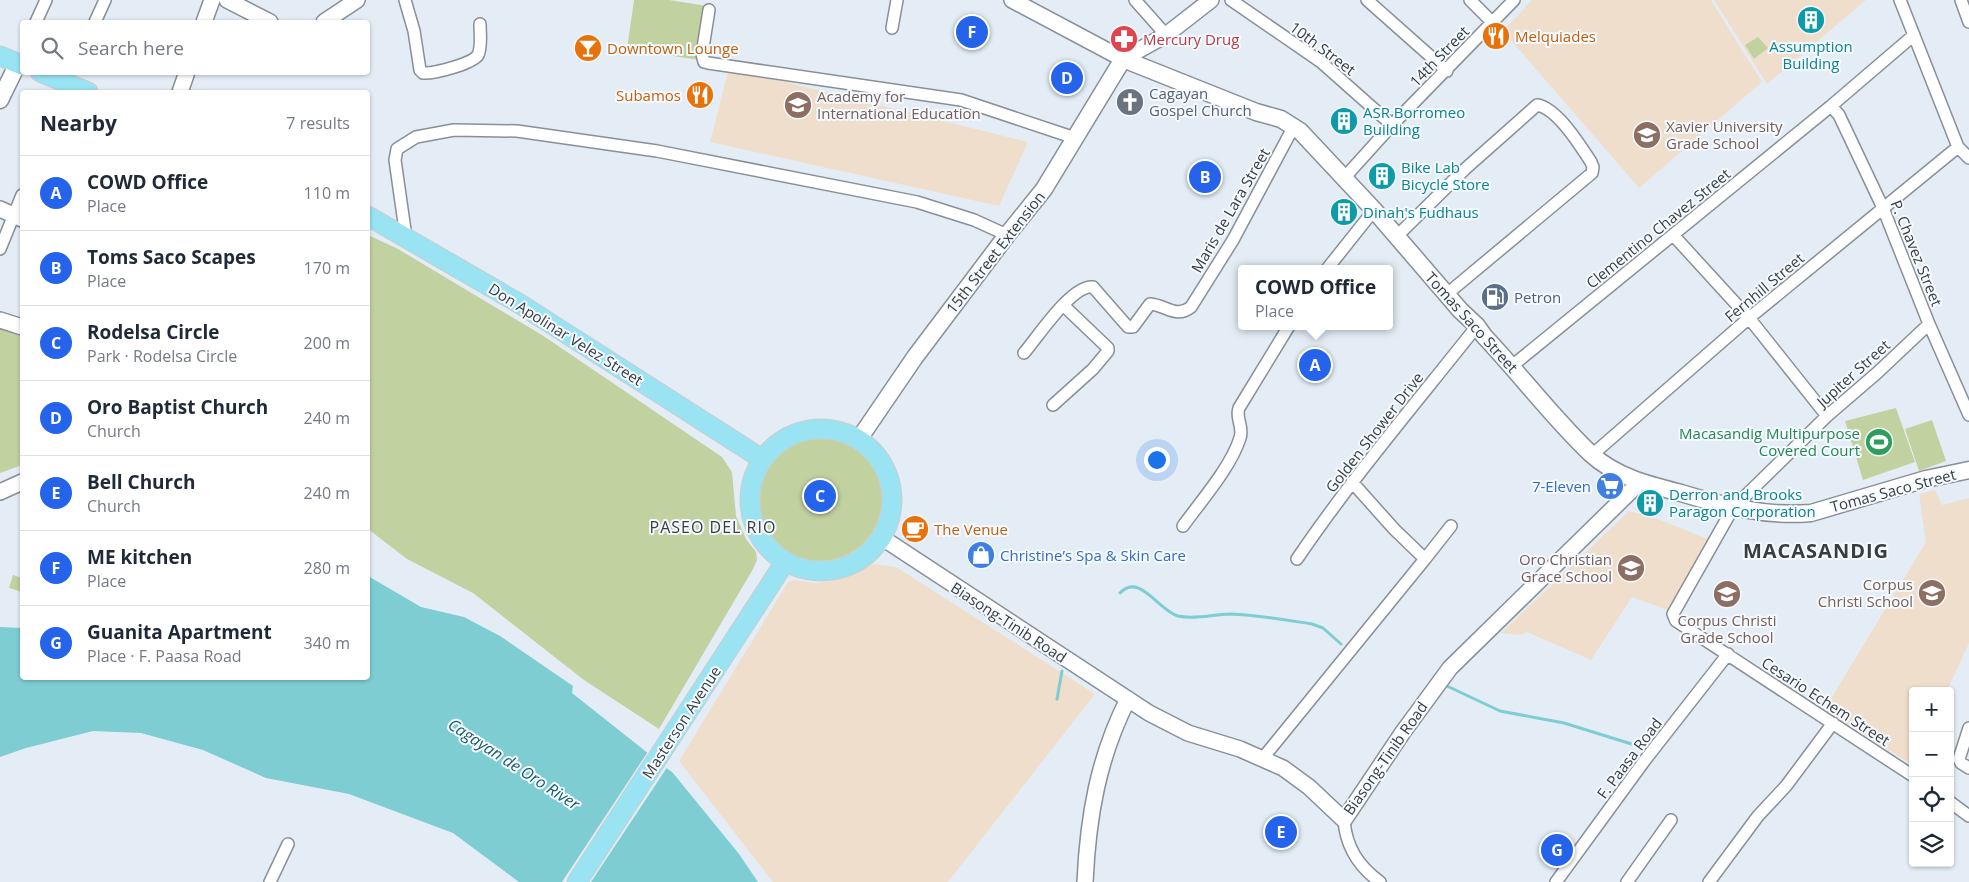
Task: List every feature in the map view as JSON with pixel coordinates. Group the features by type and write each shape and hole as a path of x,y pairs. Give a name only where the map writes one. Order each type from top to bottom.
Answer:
{"main road":[{"path":"0,56 16,62 3,95"},
{"name":"Tomas Saco Street","path":"1123,59 1256,112 1281,118 1294,126 1345,177 1460,310 1477,326 1592,454 1606,465 1640,482 1733,508 1775,514 1811,513 1926,478 1969,470"},
{"name":"15th Street Extension","path":"859,439 915,357 1044,189 1123,59"},
{"path":"48,75 84,90"},
{"name":"Don Apolinar Velez Street","path":"370,217 520,304 762,458"},
{"path":"823,428 859,439 880,460 889,480 891,514 881,538 875,546 858,560 838,569 816,571 800,568 785,562 776,556 762,540 750,512 752,481 762,458 782,439 802,430 823,428"},
{"name":"Masterson Avenue","path":"577,882 785,562"}],"street":[{"path":"37,20 46,0"},
{"path":"96,20 105,0"},
{"path":"205,20 212,0"},
{"path":"227,0 266,20"},
{"path":"327,20 357,0"},
{"path":"404,0 414,31 420,70 423,73 430,73 475,58 480,48 480,24"},
{"path":"892,28 898,0"},
{"name":"Tomas Saco Street","path":"1012,0 1123,59"},
{"path":"1135,0 1166,35"},
{"path":"1123,59 1166,35 1211,0"},
{"name":"10th Street","path":"1231,0 1321,62 1392,125"},
{"path":"1367,0 1446,71"},
{"path":"1470,0 1492,22"},
{"name":"14th Street","path":"1345,177 1392,125 1514,0"},
{"path":"1900,0 1958,147 1969,158"},
{"path":"1961,0 1969,22"},
{"path":"709,10 702,54 704,62 961,100 1075,138"},
{"name":"Clementino Chavez Street","path":"1512,366 1674,236 1914,35"},
{"path":"181,90 186,75"},
{"path":"1396,237 1466,169 1537,105 1549,109 1574,137 1592,162 1592,173 1447,294"},
{"name":"P. Chavez Street","path":"1831,106 1839,115 1883,208 1929,324 1966,402 1969,415"},
{"name":"Maris de Lara Street","path":"1063,306 1084,288 1093,287 1128,327 1133,327 1150,304 1180,313 1185,312 1191,307 1233,240 1294,126"},
{"path":"406,237 395,160 397,149 416,137 454,130 517,131 657,151 917,202 974,220 1007,235"},
{"name":"Fernhill Street","path":"1592,454 1749,318 1958,147"},
{"path":"0,209 18,217 0,250"},
{"path":"1330,265 1374,210"},
{"path":"1674,236 1749,318 1826,416"},
{"path":"1024,353 1063,306 1108,348 1108,351 1093,369 1053,405"},
{"path":"0,320 20,326"},
{"name":"Jupiter Street","path":"1673,617 1674,611 1733,508 1826,416 1877,373 1929,324"},
{"name":"Golden Shower Drive","path":"1297,560 1323,520 1352,482 1477,326"},
{"path":"1183,526 1233,454 1241,434 1237,413 1239,408 1287,330"},
{"path":"1352,482 1394,529 1425,558"},
{"name":"Biasong-Tinib Road","path":"881,538 1149,714 1188,733 1263,758 1297,778 1344,820 1403,732 1450,668 1640,482"},
{"path":"0,492 20,483"},
{"path":"1263,758 1451,526"},
{"name":"Cesario Echem Street","path":"1673,617 1676,621 1909,773"},
{"name":"F. Paasa Road","path":"1556,882 1645,760 1728,654"},
{"path":"1085,882 1087,837 1096,789 1120,714 1128,700"},
{"path":"1709,882 1758,816 1786,786 1833,723"},
{"path":"1969,728 1959,759 1969,768"},
{"path":"1954,805 1969,816"},
{"path":"1344,820 1349,848 1372,876 1380,882"},
{"path":"1627,882 1672,820"},
{"path":"270,882 288,844"}],"shaded area":[{"name":"Xavier University Grade School","path":"1532,0 1711,0 1762,82 1639,188 1503,31"},
{"path":"1714,0 1866,0 1767,84"},
{"name":"Academy for International Education","path":"729,68 1028,142 999,206 710,142"},
{"name":"Corpus Christi School","path":"1935,490 1942,505 1969,498 1969,643 1949,687 1909,687 1909,763 1824,710 1926,542 1919,494"},
{"name":"Oro Christian Grace School","path":"1629,511 1658,519 1710,540 1670,611 1632,597 1591,660 1527,632 1521,635 1501,633"},
{"path":"874,564 896,567 1095,694 948,882 773,882 679,761 788,582 794,580 815,583 832,581"}],"green space":[{"path":"634,0 669,0 707,6 699,60 627,49"},
{"path":"1758,37 1768,48 1754,59 1745,45"},
{"path":"370,236 398,249 542,335 722,457 732,472 736,516 746,539 756,552 757,560 659,729 584,680 473,593 407,559 370,531"},
{"path":"0,326 20,334 20,466 0,473"},
{"name":"Macasandig Multipurpose Covered Court","path":"1896,408 1915,462 1863,480 1845,421"},
{"path":"1932,420 1946,461 1919,471 1905,429"},
{"path":"820,437 844,442 864,455 877,475 882,499 877,523 864,543 844,556 820,561 796,556 776,543 763,523 758,499 763,475 776,455 796,442"},
{"path":"13,575 20,577 20,591 9,588"}],"water":[{"name":"Cagayan de Oro River","path":"370,577 421,607 464,617 500,636 573,686 572,693 673,773 739,854 758,882 519,882 453,833 349,794 266,778 203,750 141,733 93,731 26,748 0,757 0,627 20,628 20,680 370,680"}],"pier":[{"path":"649,750 668,766 591,882 562,882"}],"waterway":[{"path":"1120,593 1127,588 1134,587 1142,590 1171,613 1184,617 1224,614 1312,624 1323,628 1341,644"},
{"path":"1057,699 1062,671"},
{"path":"1447,686 1500,711 1564,723 1638,746"}],"place":[{"name":"Assumption Building","path":"1811,20"},
{"name":"ME kitchen","path":"972,32"},
{"name":"Melquiades","path":"1496,36"},
{"name":"Mercury Drug","path":"1124,39"},
{"name":"Downtown Lounge","path":"588,48"},
{"name":"Oro Baptist Church","path":"1067,78"},
{"name":"Subamos","path":"700,95"},
{"name":"Cagayan Gospel Church","path":"1130,102"},
{"name":"Academy for International Education","path":"798,105"},
{"name":"ASR Borromeo Building","path":"1344,121"},
{"name":"Xavier University Grade School","path":"1647,135"},
{"name":"Bike Lab Bicycle Store","path":"1382,176"},
{"name":"Toms Saco Scapes","path":"1205,177"},
{"name":"Dinah's Fudhaus","path":"1344,212"},
{"name":"Petron","path":"1495,297"},
{"name":"COWD Office","path":"1315,365"},
{"name":"Macasandig Multipurpose Covered Court","path":"1879,442"},
{"name":"7-Eleven","path":"1610,486"},
{"name":"Rodelsa Circle","path":"820,496"},
{"name":"Derron and Brooks Paragon Corporation","path":"1650,503"},
{"name":"The Venue","path":"915,529"},
{"name":"Christine’s Spa & Skin Care","path":"981,555"},
{"name":"Oro Christian Grace School","path":"1631,568"},
{"name":"Corpus Christi School","path":"1932,593"},
{"name":"Corpus Christi Grade School","path":"1727,594"},
{"name":"Bell Church","path":"1281,832"},
{"name":"Guanita Apartment","path":"1557,850"}],"district":[{"name":"PASEO DEL RIO","path":"713,527"},
{"name":"MACASANDIG","path":"1816,550"}]}
